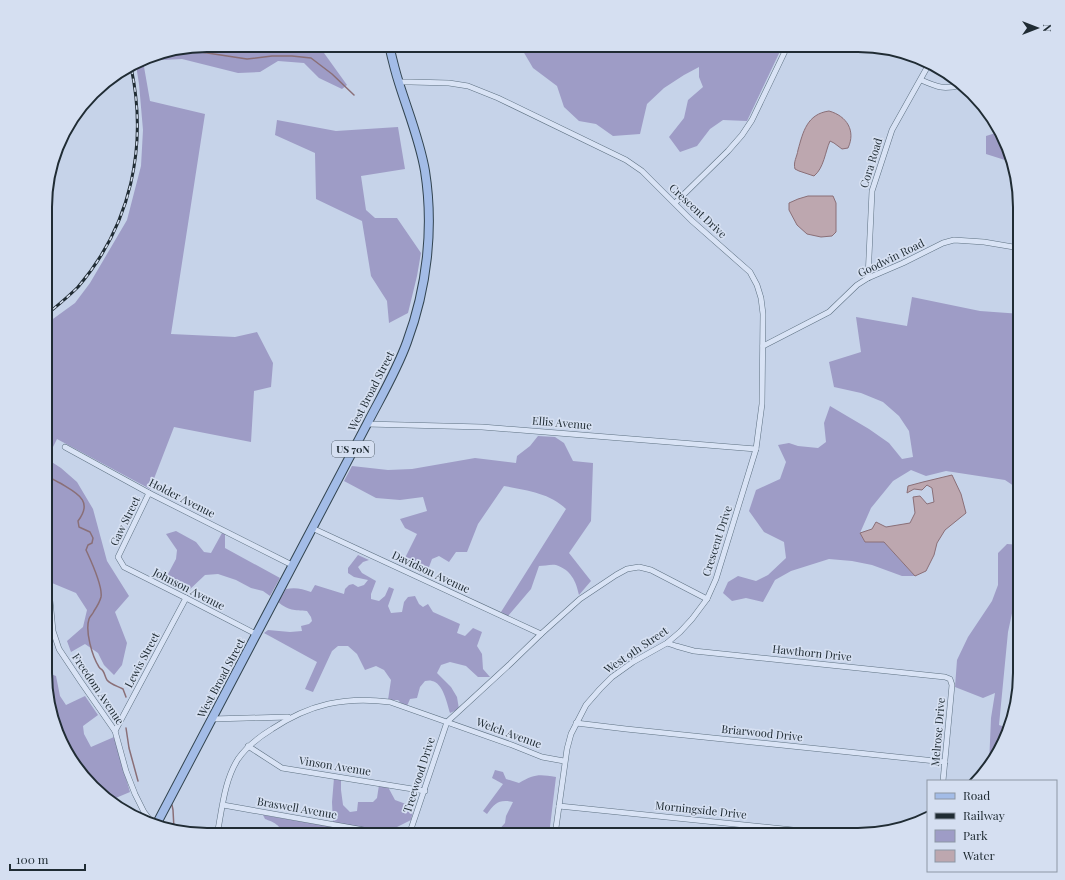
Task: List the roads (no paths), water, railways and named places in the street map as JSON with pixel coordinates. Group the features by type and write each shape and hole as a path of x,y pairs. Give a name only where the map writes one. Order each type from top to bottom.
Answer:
{"main road":[{"name":"West Broad Street","path":"158,820 367,424 407,343 415,318 426,264 428,204 425,171 418,140 391,52"}],"street":[{"path":"675,203 728,151 742,135 752,120 785,52"},
{"name":"Cora Road","path":"868,278 872,191 892,130 927,68"},
{"path":"921,80 939,87 950,88 955,87"},
{"name":"Crescent Drive","path":"399,82 449,83 468,86 493,95 608,150 642,171 691,220 750,272 757,285 761,298 763,314 762,404 756,449 716,580 707,599"},
{"name":"Goodwin Road","path":"763,346 829,312 857,285 868,278 903,263 943,243 954,240 984,242 1013,247"},
{"name":"Ellis Avenue","path":"367,424 482,426 756,449"},
{"name":"Holder Avenue","path":"65,447 149,493 292,565"},
{"name":"Gaw Street","path":"118,557 149,493"},
{"name":"Davidson Avenue","path":"312,528 541,634"},
{"name":"Johnson Avenue","path":"118,557 124,567 256,634"},
{"path":"218,828 226,790 232,771 238,759 248,746 290,717 319,705 363,700 390,702 447,722 580,599 627,569 639,567 651,570 707,599"},
{"name":"Lewis Street","path":"115,731 186,598"},
{"name":"West 9th Street","path":"556,828 564,761 571,734 586,705 612,677 633,662 667,643 692,619 707,599"},
{"name":"Freedom Avenue","path":"52,621 53,631 59,649 80,682 115,731 126,771 135,794 146,815"},
{"name":"Hawthorn Drive","path":"667,643 694,650 945,677 950,679 952,685"},
{"name":"Melrose Drive","path":"943,780 952,685"},
{"path":"212,719 290,717"},
{"name":"Welch Avenue","path":"447,722 542,756 564,761"},
{"name":"Treewood Drive","path":"411,828 447,722"},
{"name":"Briarwood Drive","path":"576,723 626,730 945,762"},
{"name":"Vinson Avenue","path":"248,746 282,768 424,791"},
{"name":"Braswell Avenue","path":"223,805 353,828"},
{"name":"Morningside Drive","path":"559,806 773,828"}],"water":[{"path":"829,111 841,116 848,125 851,136 848,148 842,149 830,141 820,169 814,176 795,169 795,160 807,125 816,116"},
{"path":"808,196 833,196 836,203 836,232 832,236 821,237 807,234 797,225 789,210 789,203"},
{"path":"952,475 961,494 966,513 945,530 937,543 934,555 926,571 915,576 884,542 865,542 860,533 872,529 876,522 886,527 910,523 915,513 913,497 920,496 927,504 934,502 932,488 927,485 922,490 914,489 907,493 908,486"}],"waterway":[{"path":"201,52 247,59 272,56 311,58 332,74 354,95"},
{"path":"52,479 77,494 84,502 84,508 78,521 79,527 90,532 93,538 92,543 88,545 86,550 96,574 101,592 100,600 89,619 88,630 90,643 96,662 103,671 107,680 123,689 126,697"},
{"path":"126,728 129,748 138,781"},
{"path":"172,805 174,824"}],"railway":[{"path":"52,310 78,287 96,263 111,238 123,211 131,183 136,155 136,97 132,72"}]}
